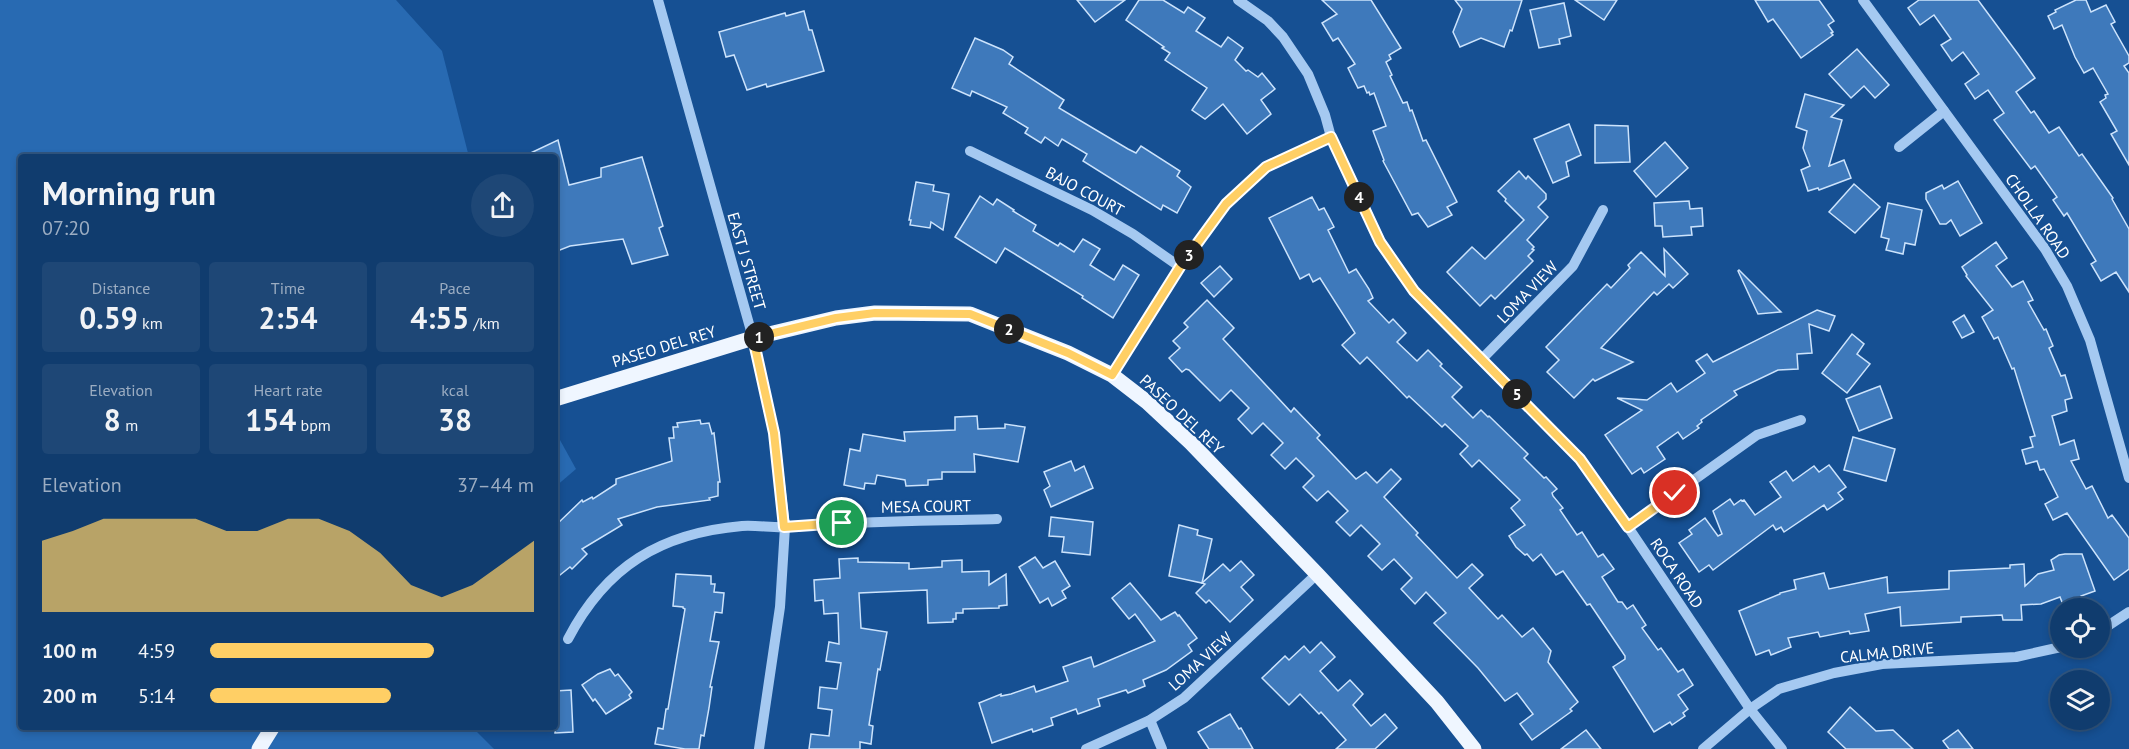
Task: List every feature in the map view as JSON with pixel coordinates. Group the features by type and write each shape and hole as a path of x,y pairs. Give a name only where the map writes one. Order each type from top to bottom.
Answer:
{"main road":[{"name":"PASEO DEL REY","path":"558,398 753,338 836,318 875,313 970,314 1068,353 1112,375 1147,402 1191,443 1317,574 1437,702 1474,749"},
{"path":"259,749 271,730"}],"street":[{"name":"EAST J STREET","path":"658,0 753,338 774,433 784,527 780,607 759,749"},
{"name":"ROCA ROAD","path":"1238,0 1268,21 1296,55 1318,94 1331,137 1380,242 1414,291 1580,459 1750,709 1782,749"},
{"name":"CHOLLA ROAD","path":"1863,0 2045,249 2067,286 2090,340 2129,478"},
{"path":"1899,147 1944,111"},
{"path":"1112,375 1180,267 1226,204 1266,167 1331,137"},
{"name":"BAJO COURT","path":"970,151 1092,210 1133,234 1180,267"},
{"name":"LOMA VIEW","path":"1482,359 1573,266 1603,210"},
{"path":"1628,527 1757,435 1801,420"},
{"name":"MESA COURT","path":"568,639 581,613 607,584 631,563 666,542 700,532 744,526 784,527 822,523 997,519"},
{"name":"LOMA VIEW","path":"1086,749 1150,720 1184,698 1317,574"},
{"path":"2110,624 2129,612"},
{"name":"CALMA DRIVE","path":"1703,749 1750,709 1779,689 1834,673 1882,664 2016,657 2050,649"},
{"path":"1150,720 1162,749"}],"shaded area":[{"path":"0,0 396,0 442,51 468,154 18,154 18,730 475,730 494,749 0,749"},
{"path":"558,436 576,469 558,484"}],"building":[{"path":"1077,0 1125,0 1095,22"},
{"path":"1139,0 1163,0 1184,13 1188,7 1205,18 1196,31 1221,47 1228,37 1243,48 1235,60 1246,71 1258,77 1262,73 1275,89 1261,100 1271,114 1247,134 1223,104 1205,119 1192,110 1207,88 1165,60 1170,53 1126,20"},
{"path":"1322,0 1371,0 1401,48 1389,55 1391,59 1386,62 1392,75 1390,76 1403,103 1407,102 1410,111 1412,110 1423,141 1426,140 1457,202 1447,207 1452,215 1428,227 1418,213 1412,215 1383,161 1373,131 1386,126 1374,93 1370,95 1369,92 1367,93 1364,86 1358,88 1348,68 1355,64 1338,38 1333,41 1322,23 1337,14"},
{"path":"1455,0 1522,0 1504,47 1481,38 1460,47 1453,32 1462,9"},
{"path":"1575,0 1617,0 1604,20"},
{"path":"1755,0 1819,0 1834,21 1828,25 1833,35 1801,58 1773,19 1768,22"},
{"path":"1919,0 1978,0 2018,54 2035,78 2016,92 2031,113 2034,111 2049,133 2059,127 2079,156 2082,154 2113,198 2129,229 2129,292 2116,272 2101,281 2091,264 2096,261 2067,213 2064,216 2053,200 2057,197 2035,166 2031,169 1994,120 2004,113 1988,90 1975,99 1965,84 1979,74 1963,52 1952,61 1941,45 1951,39 1934,15 1920,25 1908,8"},
{"path":"2076,0 2086,0 2091,12 2106,5 2115,22 2111,24 2129,56 2129,63 2124,66 2129,73 2129,165 2111,134 2117,131 2100,102 2108,94 2093,68 2084,73 2062,25 2054,29 2048,16"},
{"path":"1564,3 1571,36 1559,39 1560,44 1539,48 1530,10"},
{"path":"804,11 824,71 767,87 766,84 747,90 734,55 726,57 719,32 785,13 786,16"},
{"path":"975,38 1013,57 1009,64 1064,100 1059,108 1128,149 1136,153 1141,146 1180,171 1177,176 1191,187 1177,213 1163,205 1161,210 1083,161 1087,154 1062,139 1058,146 1045,137 1041,143 1025,133 1028,128 1003,113 1007,107 972,91 970,96 952,88"},
{"path":"1857,49 1889,85 1875,98 1864,86 1851,98 1829,74"},
{"path":"1805,94 1844,105 1831,117 1842,120 1829,166 1844,160 1851,178 1819,190 1818,188 1808,191 1801,170 1810,166 1803,148 1807,131 1796,127"},
{"path":"1569,124 1581,155 1566,162 1569,176 1553,183 1534,139"},
{"path":"1595,125 1628,126 1630,162 1595,163"},
{"path":"558,140 569,185 601,177 601,168 642,157 663,226 659,228 668,255 632,264 623,239 570,246 558,251 558,154 528,154"},
{"path":"1665,142 1688,168 1656,197 1634,171"},
{"path":"1519,171 1526,179 1528,176 1546,194 1546,199 1538,207 1548,217 1527,240 1534,247 1528,256 1533,261 1495,299 1491,295 1480,306 1447,272 1472,247 1485,259 1524,220 1498,191"},
{"path":"1958,181 1982,223 1960,236 1951,220 1946,224 1940,224 1926,199 1926,193 1942,185 1944,189"},
{"path":"916,182 934,185 933,191 949,194 943,230 931,222 930,228 910,225"},
{"path":"1854,184 1880,207 1855,233 1829,212"},
{"path":"980,196 993,205 997,199 1036,225 1033,231 1058,246 1060,243 1074,252 1083,239 1100,249 1090,265 1114,280 1123,265 1139,275 1113,318 1082,298 1083,296 1005,248 996,263 955,237"},
{"path":"1312,197 1319,210 1324,208 1334,227 1328,230 1349,273 1356,269 1369,289 1373,298 1368,301 1389,323 1393,319 1406,333 1397,342 1417,361 1428,350 1442,364 1440,366 1462,387 1452,397 1473,418 1481,410 1489,416 1528,454 1524,458 1557,489 1552,493 1553,496 1563,508 1560,510 1577,535 1582,532 1598,557 1603,554 1614,569 1602,577 1618,602 1622,602 1627,609 1633,605 1646,625 1642,628 1658,650 1661,648 1678,672 1683,669 1693,685 1678,695 1688,709 1683,713 1685,716 1672,725 1670,722 1654,732 1613,667 1625,659 1625,656 1590,604 1587,605 1563,571 1556,575 1541,554 1533,561 1516,547 1509,536 1525,525 1511,508 1520,500 1479,460 1472,467 1460,454 1468,446 1445,424 1442,427 1409,396 1407,398 1367,357 1360,364 1342,345 1355,333 1320,278 1313,282 1309,274 1300,279 1269,218"},
{"path":"1689,201 1690,209 1702,208 1703,226 1691,227 1692,235 1663,237 1662,226 1655,226 1654,203"},
{"path":"1888,203 1922,210 1915,245 1905,243 1903,254 1886,250 1889,239 1881,237"},
{"path":"1996,242 2007,258 1996,266 2012,287 2023,281 2033,300 2028,302 2044,330 2046,329 2053,346 2049,348 2061,376 2065,375 2072,398 2065,400 2067,411 2052,416 2060,445 2074,440 2079,459 2071,461 2086,489 2092,486 2108,518 2112,515 2129,538 2129,569 2114,580 2067,513 2053,520 2045,504 2058,497 2044,469 2040,470 2037,461 2026,464 2022,450 2033,447 2030,437 2035,436 2014,368 2012,369 1998,337 1994,339 1982,317 1993,310 1966,276 1962,267"},
{"path":"1664,249 1688,274 1673,288 1669,284 1657,295 1654,292 1601,348 1633,362 1595,381 1593,379 1574,398 1547,372 1559,360 1546,347 1607,284 1611,288 1641,252 1665,276"},
{"path":"1220,266 1232,279 1214,297 1201,283"},
{"path":"1739,270 1781,312 1758,314"},
{"path":"1207,300 1234,328 1223,339 1291,412 1294,408 1320,435 1317,438 1356,479 1366,472 1377,483 1391,469 1401,479 1384,497 1457,578 1472,564 1483,575 1469,588 1498,619 1502,615 1522,637 1533,628 1551,651 1548,662 1578,702 1570,709 1572,711 1532,740 1520,724 1533,714 1517,693 1505,701 1478,668 1434,623 1446,613 1426,592 1415,604 1401,589 1412,578 1394,559 1382,570 1368,556 1380,544 1361,525 1350,536 1336,522 1348,511 1328,491 1317,501 1303,487 1314,476 1296,458 1285,469 1271,455 1283,443 1263,423 1252,434 1238,419 1249,408 1231,390 1220,401 1189,370 1182,372 1169,358 1180,348 1173,341 1188,327 1184,323"},
{"path":"1817,310 1835,316 1829,331 1809,324 1812,353 1797,354 1798,369 1778,370 1734,391 1737,395 1701,420 1702,422 1697,426 1699,428 1683,439 1678,432 1657,447 1665,459 1644,473 1641,468 1632,474 1605,435 1642,410 1617,398 1647,400 1671,383 1677,392 1705,373 1696,361 1707,354 1713,362"},
{"path":"1964,315 1974,332 1962,338 1953,322"},
{"path":"1852,334 1864,344 1857,354 1870,364 1847,393 1822,373"},
{"path":"1880,386 1892,418 1859,431 1846,399"},
{"path":"977,416 978,429 1005,428 1005,424 1025,427 1018,462 974,454 975,472 942,472 942,479 928,480 928,485 906,486 905,480 877,475 875,484 865,483 864,489 844,485 850,449 860,451 863,434 905,441 904,432 955,430 955,417"},
{"path":"700,420 701,424 709,423 712,434 714,433 720,482 718,482 718,496 709,498 710,500 657,507 618,519 622,525 582,549 587,554 572,569 570,567 558,577 558,523 582,500 583,502 592,497 593,499 616,484 616,479 672,461 669,438 674,438 673,427 678,427 677,423"},
{"path":"1853,437 1895,449 1886,481 1844,470"},
{"path":"1071,461 1075,471 1084,466 1093,488 1051,507 1044,490 1050,486 1044,472"},
{"path":"1829,465 1846,487 1838,493 1843,499 1827,510 1824,505 1784,532 1781,527 1776,530 1773,525 1713,570 1709,565 1699,572 1679,543 1692,534 1689,530 1705,518 1718,536 1722,534 1713,511 1730,499 1734,505 1744,500 1755,515 1781,497 1770,482 1786,471 1793,481 1814,466 1819,472"},
{"path":"1051,517 1093,522 1090,555 1062,552 1064,537 1049,536"},
{"path":"1179,525 1198,530 1197,535 1212,539 1202,583 1169,576"},
{"path":"2082,554 2095,591 2081,596 2081,598 2050,598 2050,601 2041,604 2021,605 2022,620 2003,620 2002,615 1961,617 1961,622 1901,626 1900,607 1865,614 1869,631 1850,634 1849,631 1820,637 1818,632 1788,638 1791,647 1771,655 1769,650 1756,655 1739,611 1780,593 1796,589 1794,580 1824,573 1829,589 1887,577 1888,593 1949,589 1949,571 2010,568 2010,565 2024,564 2025,586 2038,574 2054,570 2051,560 2059,555"},
{"path":"1035,557 1043,568 1055,561 1070,586 1062,591 1066,598 1052,606 1048,598 1040,603 1019,567"},
{"path":"858,558 858,562 909,563 909,569 942,567 942,561 962,560 962,572 989,571 989,585 1006,574 1007,605 999,606 999,608 963,609 963,613 956,613 956,619 953,619 953,622 928,623 927,590 859,593 861,628 887,632 880,670 878,669 869,725 873,726 871,744 860,742 860,749 809,749 811,734 829,736 832,710 818,708 820,687 837,689 841,663 826,661 829,642 839,644 838,613 824,614 823,600 815,601 814,580 840,578 839,559"},
{"path":"1241,561 1254,575 1241,587 1253,600 1230,622 1209,600 1206,603 1196,593 1205,584 1202,583 1223,564 1230,571"},
{"path":"676,574 711,576 711,584 715,584 714,592 724,593 722,613 715,612 710,641 719,642 704,736 701,735 699,749 655,744 658,728 663,729 666,709 668,709 685,609 673,606"},
{"path":"1130,583 1161,620 1175,612 1179,615 1197,638 1188,645 1192,651 1166,670 1143,680 1145,686 1128,693 1126,690 1098,699 1100,706 1078,714 1076,709 1051,718 1053,725 1033,732 1032,729 992,743 979,703 1001,694 1001,696 1011,694 1034,686 1036,692 1068,681 1063,667 1091,657 1094,667 1155,641 1135,614 1129,619 1112,598"},
{"path":"1321,642 1335,657 1320,671 1338,691 1350,680 1363,694 1353,705 1371,726 1385,714 1397,728 1375,749 1336,749 1346,740 1321,712 1319,714 1300,694 1289,705 1262,678 1285,656 1289,660 1304,646 1310,653"},
{"path":"610,669 615,676 618,674 632,692 629,695 631,698 606,714 582,685"},
{"path":"571,690 573,732 555,733 555,730 558,730 558,691"},
{"path":"1850,707 1876,731 1893,730 1913,749 1846,749 1828,732"},
{"path":"1230,714 1253,749 1209,749 1198,732"},
{"path":"1586,730 1601,749 1561,749"},
{"path":"1958,730 1973,749 1949,749 1943,741"}],"route":[{"path":"842,523 784,527 774,433 753,338 836,318 875,313 970,314 1068,353 1112,375 1180,267 1226,204 1266,167 1331,137 1380,242 1414,291 1580,459 1628,527 1675,493"}]}
